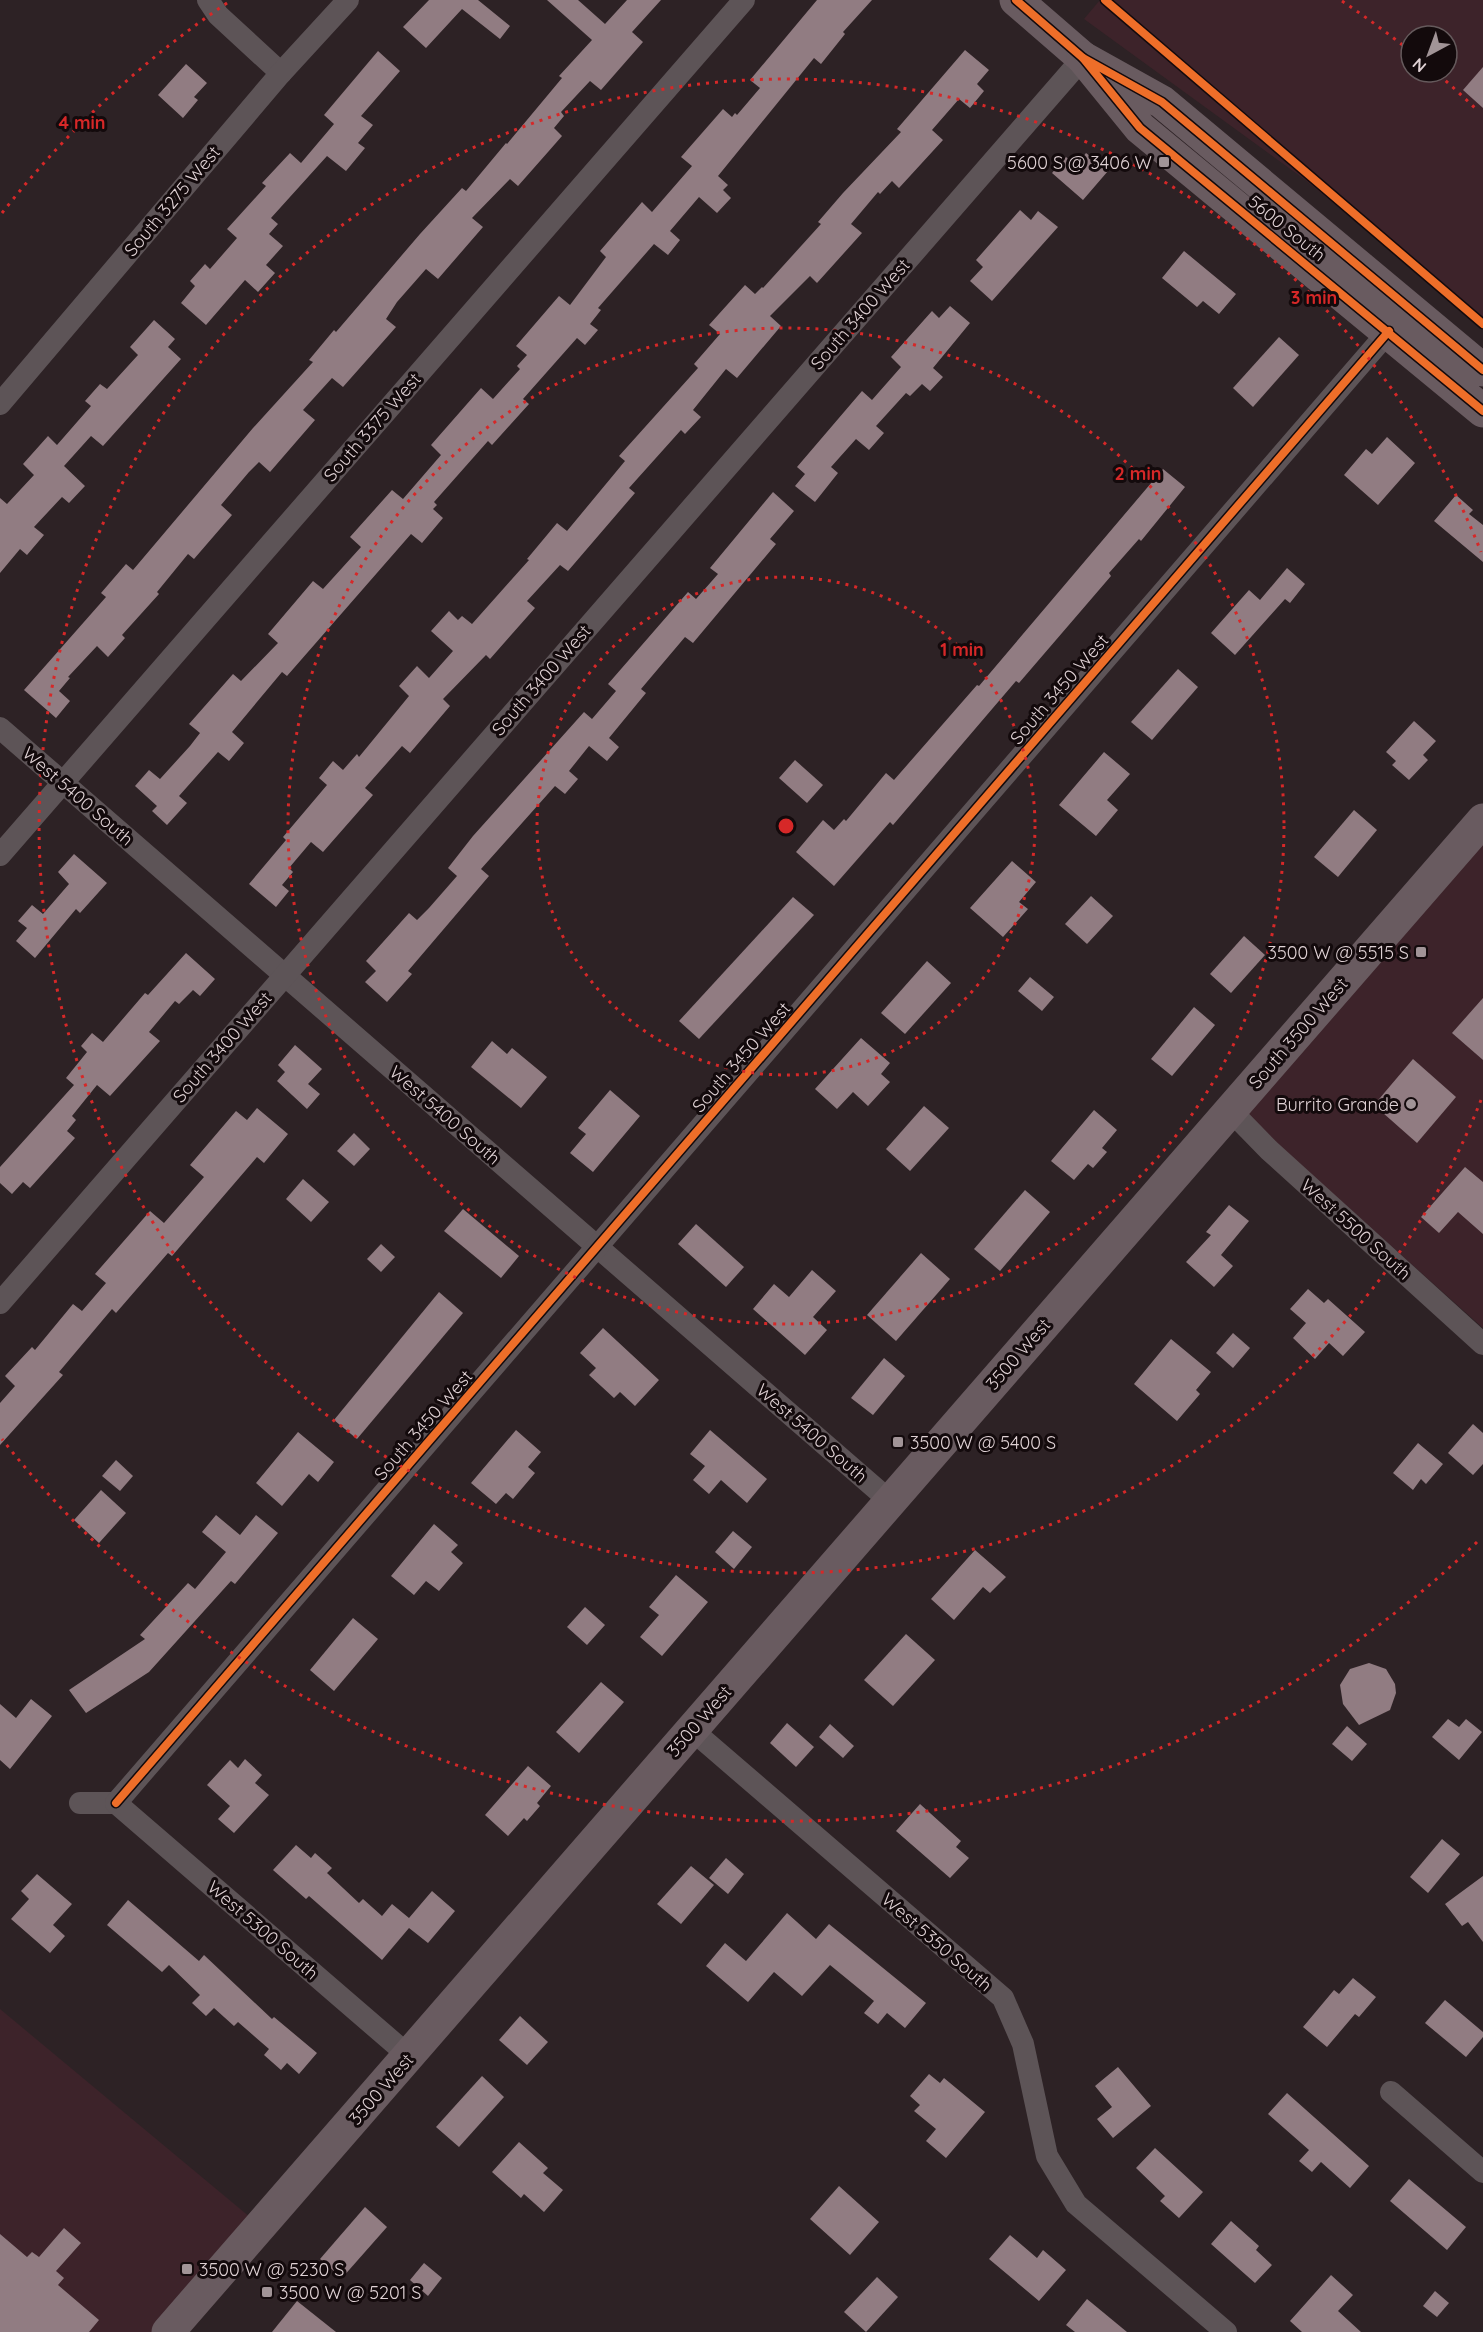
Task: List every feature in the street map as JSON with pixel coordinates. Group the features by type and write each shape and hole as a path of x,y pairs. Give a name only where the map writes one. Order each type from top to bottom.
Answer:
{"main road":[{"name":"5600 South","path":"1016,0 1083,58 1140,128 1389,331 1483,411"},
{"name":"5600 South","path":"1083,58 1162,102 1483,370"},
{"name":"South 3500 West","path":"1231,1111 1483,820"},
{"name":"3500 West","path":"174,2330 890,1501 1231,1111"}],"street":[{"path":"207,0 218,15 281,73"},
{"name":"South 3275 West","path":"0,404 281,73 348,0"},
{"name":"South 3375 West","path":"0,855 744,0"},
{"name":"South 3400 West","path":"0,1303 1083,58"},
{"name":"South 3450 West","path":"116,1803 1389,331"},
{"name":"West 5400 South","path":"0,728 890,1501"},
{"name":"West 5500 South","path":"1231,1111 1269,1150 1483,1344"},
{"name":"West 5350 South","path":"692,1730 1003,1998 1023,2044 1047,2156 1076,2204 1226,2332"},
{"path":"80,1803 116,1803"},
{"name":"West 5300 South","path":"116,1803 409,2056"},
{"path":"1391,2092 1483,2172"}],"shaded area":[{"path":"1100,0 1483,0 1483,327 1304,179 1084,19"},
{"path":"1483,841 1483,1328 1243,1114"},
{"path":"0,2009 251,2218 153,2332 0,2332"}],"building":[{"path":"429,0 478,0 510,26 500,39 462,9 426,48 403,27"},
{"path":"547,0 578,0 605,24 627,0 661,0 632,32 643,42 601,90 590,81 561,112 564,116 554,128 562,136 518,186 510,179 472,218 483,227 438,279 426,269 397,302 386,319 396,327 343,387 332,378 303,410 315,420 270,472 259,462 249,472 221,505 232,515 194,559 188,554 157,592 159,594 122,635 125,638 108,657 97,646 68,677 70,678 59,691 70,701 56,718 24,690 106,597 101,593 126,564 133,570 253,428 313,362 309,360 334,330 336,332 462,188 466,191 562,78 559,76 592,40"},
{"path":"817,0 872,0 843,32 845,34 821,64 814,58 718,176 728,185 723,190 731,198 717,213 699,197 670,231 680,240 668,255 654,244 598,308 601,310 590,324 598,330 585,345 577,338 523,399 529,404 492,445 488,441 434,502 437,505 433,509 443,518 422,543 411,534 287,676 282,672 232,732 244,743 229,761 218,752 179,796 187,803 167,825 152,811 157,806 135,786 149,770 160,779 190,746 200,733 189,724 233,674 241,681 278,643 268,634 313,581 323,589 361,547 350,537 392,490 403,499 441,455 431,445 481,388 493,399 520,369 517,366 527,355 516,346 559,296 570,305 606,257 600,251 642,202 652,212 692,166 681,157 723,109 732,117 735,113 737,115 760,88 750,80"},
{"path":"965,50 989,70 977,84 984,91 970,108 959,99 932,130 943,140 899,188 892,181 880,194 878,192 851,224 862,233 817,283 810,276 770,316 781,326 737,378 726,369 693,410 701,417 685,434 681,430 629,488 635,493 568,571 560,565 527,601 535,608 490,659 486,655 443,699 450,706 410,753 402,746 365,788 373,795 323,852 311,842 289,868 293,872 282,885 289,891 276,907 249,884 286,840 283,837 327,785 319,778 333,761 343,770 357,754 359,757 409,696 399,686 417,666 429,678 453,651 431,631 449,611 458,620 462,616 472,624 529,560 527,559 557,523 567,531 625,461 619,456 698,368 694,364 720,334 709,325 745,285 755,294 763,288 821,224 818,222 843,193 901,132 897,129"},
{"path":"378,51 400,71 361,116 373,125 358,143 365,148 346,171 327,156 271,218 278,224 269,234 283,246 266,265 275,273 258,292 245,280 206,325 181,303 195,286 190,281 205,264 210,269 237,238 227,229 266,186 262,183 290,153 301,163 334,124 324,115"},
{"path":"186,64 207,83 194,97 198,100 183,118 158,95"},
{"path":"1483,67 1483,108 1463,90"},
{"path":"1086,153 1108,171 1083,200 1052,173 1066,157 1076,166"},
{"path":"1020,210 1031,220 1038,211 1058,227 992,301 970,281 983,267 976,260"},
{"path":"1184,251 1236,294 1219,314 1203,301 1197,307 1162,278"},
{"path":"950,306 970,323 933,368 943,377 930,391 922,384 910,396 906,393 876,426 884,433 869,450 856,439 831,467 838,473 815,502 795,486 805,474 797,467 862,391 872,400 901,367 891,357 932,311 939,318"},
{"path":"154,320 175,339 168,347 181,359 103,446 91,436 64,466 85,486 69,503 62,497 34,527 44,535 27,555 20,549 0,573 0,498 7,504 34,475 23,464 48,436 57,445 91,406 85,401 100,384 107,389 138,355 130,347"},
{"path":"1279,337 1299,355 1253,407 1233,388"},
{"path":"1387,437 1415,463 1378,505 1344,475 1366,449 1372,454"},
{"path":"1163,469 1185,487 1141,541 1139,539 1109,573 1111,576 1019,683 1016,681 893,825 890,822 834,886 796,852 823,820 834,830 844,819 846,821 886,773 894,780 977,685 979,686"},
{"path":"773,492 794,511 770,539 776,544 693,643 685,637 641,689 646,693 609,738 619,747 607,761 589,746 569,771 578,779 565,794 555,786 481,869 489,876 408,971 412,974 387,1002 365,982 376,971 366,961 409,913 417,920 457,876 448,868 473,836 584,712 592,719 616,691 608,684 688,592 696,599 718,574 710,568"},
{"path":"1456,495 1473,510 1469,514 1483,525 1483,562 1434,521"},
{"path":"1287,568 1305,584 1290,603 1285,599 1235,655 1211,633 1249,590 1260,600"},
{"path":"1178,669 1198,687 1152,740 1131,722"},
{"path":"1414,721 1436,741 1423,755 1428,760 1409,780 1392,765 1396,761 1386,752"},
{"path":"1104,752 1130,774 1107,800 1118,810 1096,836 1059,805"},
{"path":"795,760 823,785 807,803 779,778"},
{"path":"1354,810 1377,830 1338,877 1314,857"},
{"path":"74,854 107,883 80,913 76,909 35,958 16,941 27,928 18,921 32,905 43,914 69,884 58,872"},
{"path":"1012,861 1036,882 1019,902 1028,909 1003,937 970,908"},
{"path":"1091,896 1113,916 1087,944 1065,924"},
{"path":"793,897 814,915 699,1039 679,1021"},
{"path":"1244,936 1265,955 1231,993 1210,974"},
{"path":"186,953 215,979 200,996 193,990 179,1004 175,1001 149,1032 160,1041 110,1096 97,1085 72,1116 76,1120 67,1131 75,1138 30,1188 23,1182 12,1194 0,1183 0,1167 74,1085 66,1078 87,1052 81,1046 92,1033 103,1042 145,993 148,995"},
{"path":"927,961 951,983 905,1034 881,1013"},
{"path":"1030,977 1054,997 1042,1011 1018,991"},
{"path":"1483,998 1483,1060 1452,1033"},
{"path":"1194,1007 1215,1025 1172,1076 1151,1059"},
{"path":"861,1038 890,1063 881,1074 890,1082 868,1106 853,1092 837,1109 815,1089"},
{"path":"492,1041 507,1054 512,1048 547,1077 521,1108 471,1067"},
{"path":"295,1045 322,1069 308,1084 320,1094 307,1109 277,1081 285,1072 278,1065"},
{"path":"1413,1059 1456,1097 1417,1143 1374,1105"},
{"path":"610,1090 640,1116 593,1172 570,1153 586,1134 578,1128"},
{"path":"924,1106 949,1128 910,1171 886,1149"},
{"path":"257,1108 288,1134 264,1163 257,1157 172,1256 168,1253 116,1313 112,1309 59,1372 63,1375 0,1445 0,1403 15,1386 5,1376 32,1347 35,1350 73,1304 82,1311 106,1283 95,1274 150,1211 164,1223 204,1177 190,1165 236,1111 247,1120"},
{"path":"1094,1110 1117,1130 1102,1148 1107,1152 1093,1168 1088,1164 1074,1180 1051,1161"},
{"path":"354,1133 370,1149 354,1166 337,1151"},
{"path":"1465,1167 1483,1182 1483,1234 1458,1212 1439,1233 1421,1217"},
{"path":"303,1179 329,1202 311,1222 286,1199"},
{"path":"1025,1190 1050,1212 1000,1271 974,1249"},
{"path":"1229,1205 1249,1221 1221,1255 1233,1266 1214,1287 1186,1262 1211,1235 1206,1232"},
{"path":"463,1209 519,1256 501,1278 444,1231"},
{"path":"696,1224 744,1267 726,1287 678,1244"},
{"path":"381,1244 395,1257 381,1272 367,1259"},
{"path":"921,1253 950,1279 896,1341 867,1315"},
{"path":"812,1270 836,1291 813,1317 827,1330 805,1355 753,1309 774,1284 789,1297"},
{"path":"1308,1289 1324,1303 1328,1299 1365,1332 1343,1356 1329,1343 1315,1359 1293,1338 1306,1323 1290,1309"},
{"path":"439,1292 463,1313 357,1439 334,1420"},
{"path":"603,1328 659,1380 635,1406 620,1392 614,1398 589,1375 596,1368 580,1353"},
{"path":"1233,1333 1250,1348 1233,1368 1216,1353"},
{"path":"1171,1339 1211,1372 1196,1390 1200,1394 1177,1421 1134,1384"},
{"path":"884,1358 905,1376 873,1415 851,1398"},
{"path":"1473,1424 1483,1433 1483,1464 1473,1475 1448,1453"},
{"path":"516,1430 541,1452 528,1467 535,1473 513,1499 506,1493 496,1504 471,1483"},
{"path":"710,1430 767,1479 747,1503 721,1480 709,1494 693,1480 705,1466 690,1454"},
{"path":"298,1432 334,1462 318,1482 309,1474 282,1506 256,1483"},
{"path":"1418,1443 1443,1464 1426,1484 1421,1479 1413,1490 1393,1473"},
{"path":"116,1460 133,1476 120,1491 102,1476"},
{"path":"101,1490 126,1513 99,1543 74,1520"},
{"path":"216,1515 240,1535 256,1515 278,1533 235,1584 231,1581 149,1672 86,1713 69,1690 145,1639 140,1635 188,1583 195,1589 226,1552 202,1532"},
{"path":"434,1524 458,1545 451,1552 463,1563 439,1591 426,1581 414,1595 391,1576"},
{"path":"733,1531 752,1547 734,1569 715,1552"},
{"path":"975,1550 1006,1577 990,1593 983,1587 954,1620 931,1599"},
{"path":"676,1575 708,1602 662,1656 640,1637 659,1615 649,1607"},
{"path":"585,1607 605,1625 587,1645 567,1627"},
{"path":"353,1618 378,1639 334,1691 310,1670"},
{"path":"906,1634 935,1660 893,1706 864,1680"},
{"path":"1369,1663 1386,1669 1395,1684 1396,1693 1390,1710 1359,1725 1343,1704 1340,1685 1350,1669"},
{"path":"601,1682 624,1702 579,1753 556,1732"},
{"path":"31,1699 52,1716 10,1769 0,1760 0,1704 16,1718"},
{"path":"1448,1719 1459,1727 1466,1719 1482,1732 1459,1760 1432,1737"},
{"path":"787,1723 814,1747 796,1767 770,1743"},
{"path":"830,1724 854,1746 843,1758 819,1737"},
{"path":"1347,1726 1367,1744 1352,1761 1332,1744"},
{"path":"245,1759 262,1775 255,1783 269,1795 234,1833 218,1819 230,1806 207,1785 230,1760 238,1768"},
{"path":"528,1766 551,1786 537,1803 540,1806 527,1821 524,1818 508,1836 485,1815"},
{"path":"920,1804 961,1841 956,1847 969,1858 950,1878 896,1831"},
{"path":"1442,1839 1460,1854 1428,1893 1410,1877"},
{"path":"296,1845 311,1858 315,1853 332,1868 327,1873 359,1903 363,1899 382,1916 392,1904 409,1918 432,1891 455,1911 428,1943 409,1928 382,1960 309,1896 306,1899 273,1870"},
{"path":"726,1858 744,1874 728,1894 709,1878"},
{"path":"691,1866 714,1885 681,1924 657,1904"},
{"path":"37,1874 72,1904 53,1925 65,1936 50,1953 11,1919 29,1899 21,1891"},
{"path":"1483,1876 1483,1942 1468,1922 1462,1926 1445,1904"},
{"path":"128,1900 199,1961 204,1955 272,2019 274,2017 317,2053 299,2074 287,2063 281,2070 264,2055 269,2049 238,2022 234,2026 214,2008 206,2016 192,2003 200,1995 169,1965 162,1972 107,1925"},
{"path":"787,1913 816,1939 829,1924 926,2003 905,2028 887,2013 878,2024 864,2013 874,2001 830,1965 802,1996 774,1972 748,2002 706,1966 725,1943 746,1961"},
{"path":"1353,1978 1376,1997 1359,2017 1355,2014 1327,2047 1303,2027 1334,1990 1339,1994"},
{"path":"1445,2000 1483,2032 1483,2037 1466,2057 1425,2023"},
{"path":"520,2016 548,2042 527,2065 499,2040"},
{"path":"1118,2067 1151,2106 1113,2138 1097,2119 1112,2107 1095,2086"},
{"path":"929,2074 940,2083 944,2078 985,2112 946,2158 926,2141 936,2129 914,2111 920,2105 910,2096"},
{"path":"482,2076 504,2097 459,2147 436,2127"},
{"path":"1287,2093 1369,2166 1350,2188 1321,2162 1312,2172 1299,2161 1309,2150 1268,2114"},
{"path":"519,2142 548,2168 543,2173 563,2190 544,2212 524,2194 521,2198 492,2172"},
{"path":"1155,2148 1203,2192 1179,2218 1160,2201 1165,2196 1136,2168"},
{"path":"1409,2179 1466,2227 1447,2250 1390,2201"},
{"path":"839,2186 879,2222 850,2255 810,2219"},
{"path":"365,2207 387,2227 342,2278 320,2259"},
{"path":"1231,2221 1259,2246 1256,2250 1272,2265 1255,2283 1211,2244"},
{"path":"64,2228 81,2243 56,2271 64,2278 58,2285 99,2320 89,2332 0,2332 0,2234 27,2257 32,2252 39,2257"},
{"path":"1010,2235 1037,2258 1043,2250 1066,2270 1039,2301 989,2259"},
{"path":"424,2263 442,2278 428,2296 410,2280"},
{"path":"1331,2275 1353,2295 1338,2311 1361,2332 1302,2332 1290,2321"},
{"path":"877,2277 898,2297 866,2332 844,2312"},
{"path":"1435,2291 1449,2303 1437,2317 1423,2306"},
{"path":"1087,2299 1127,2332 1075,2332 1066,2325"},
{"path":"297,2301 336,2332 272,2332"}],"cycle path":[{"path":"1016,0 1083,58"},
{"path":"1105,0 1483,324"},
{"path":"1483,370 1162,102 1083,58 1140,128 1483,411"},
{"path":"116,1803 1389,331"}],"place":[{"name":"5600 S @ 3406 W","path":"1164,162"},
{"name":"3500 W @ 5515 S","path":"1421,952"},
{"name":"Burrito Grande","path":"1411,1104"},
{"name":"3500 W @ 5400 S","path":"898,1442"},
{"name":"3500 W @ 5230 S","path":"187,2269"},
{"name":"3500 W @ 5201 S","path":"267,2292"}]}
